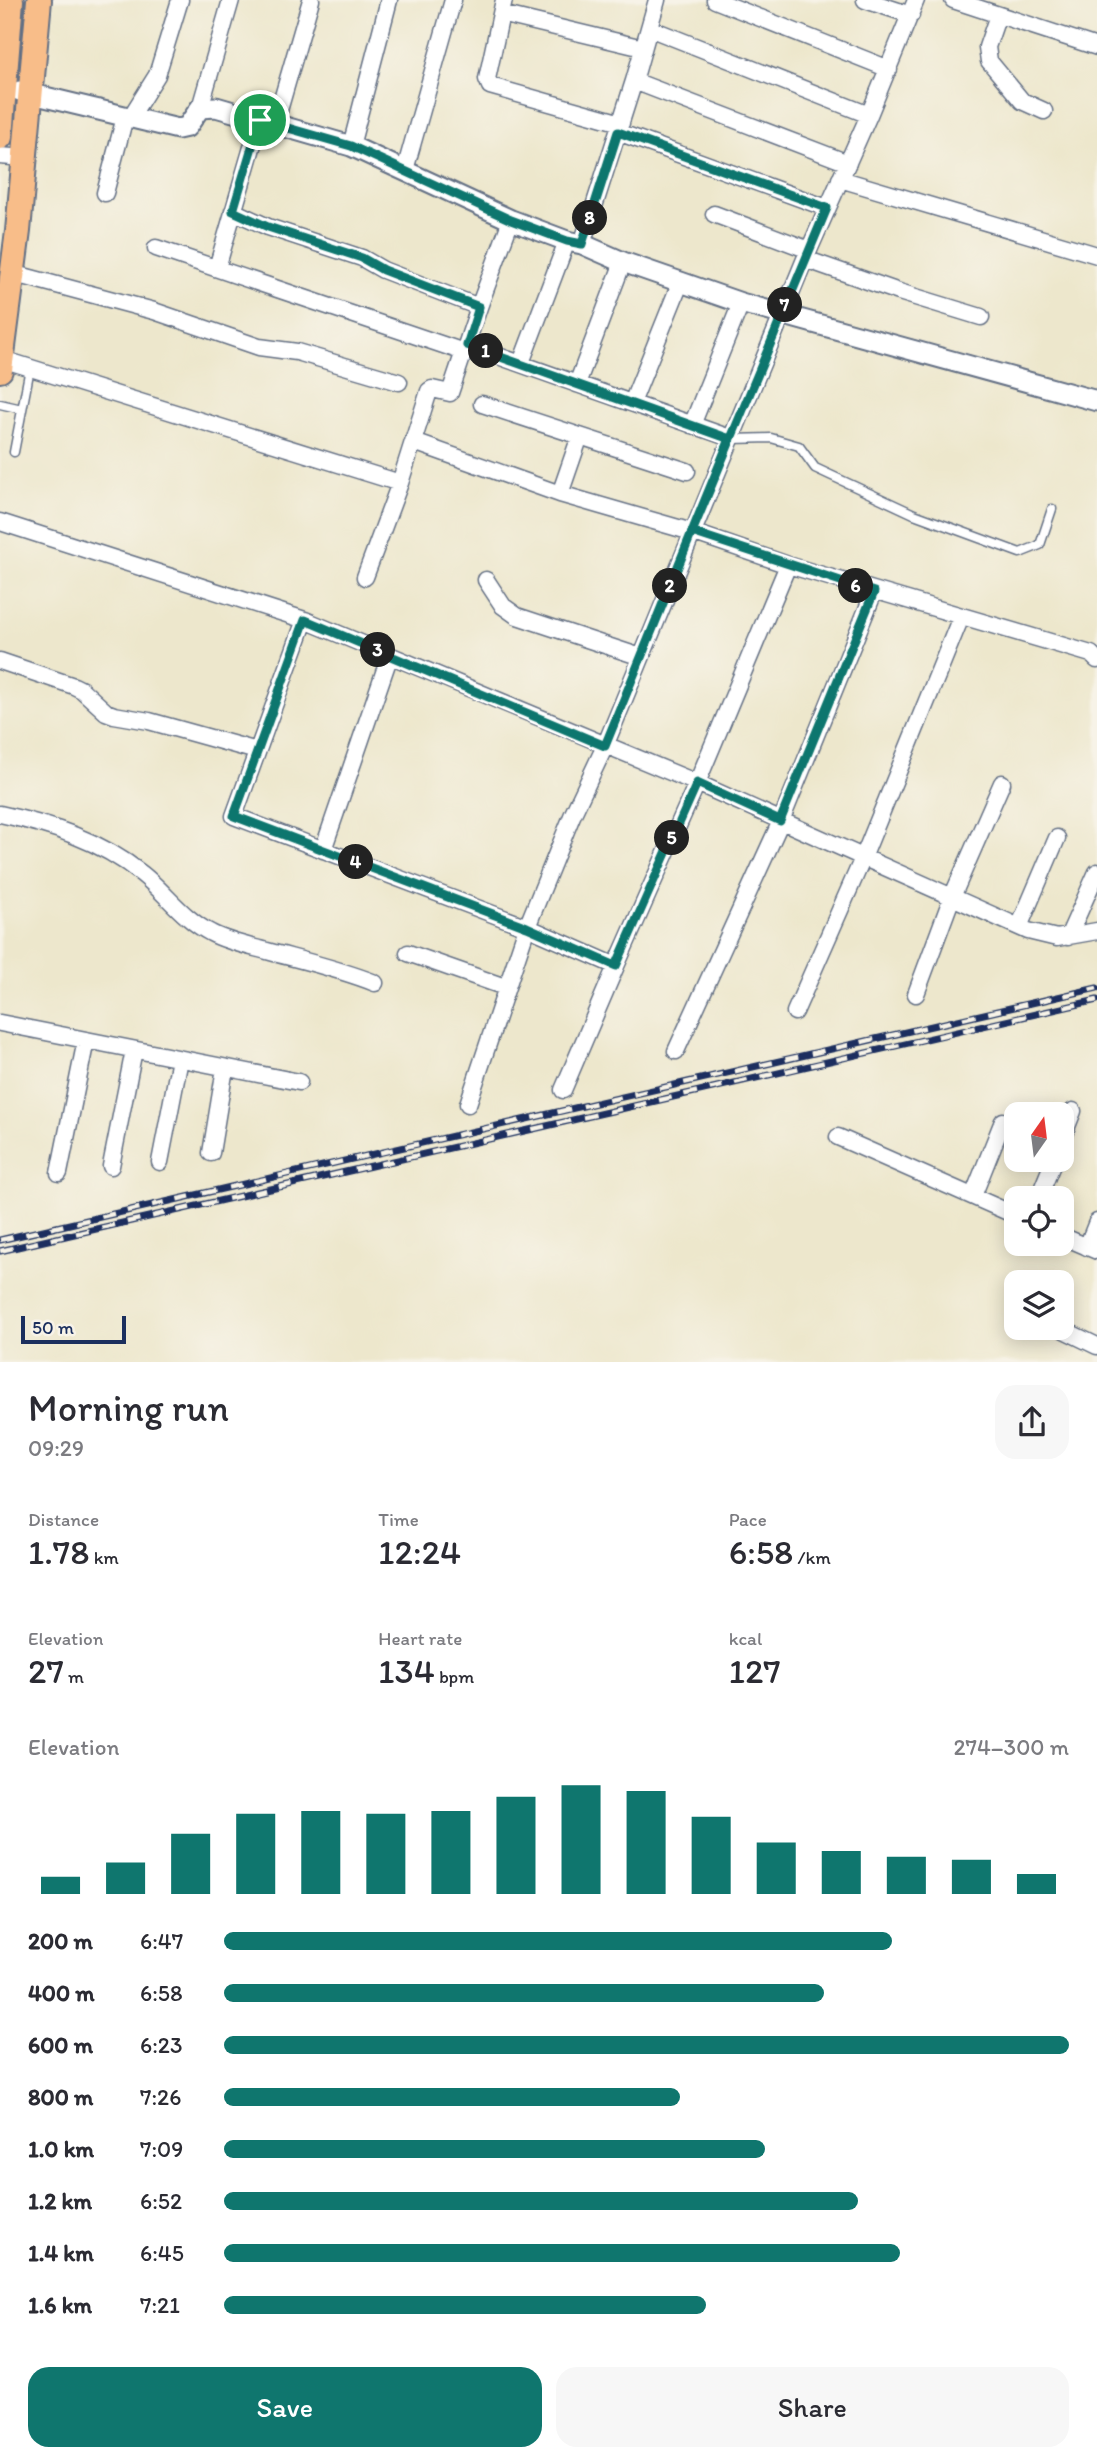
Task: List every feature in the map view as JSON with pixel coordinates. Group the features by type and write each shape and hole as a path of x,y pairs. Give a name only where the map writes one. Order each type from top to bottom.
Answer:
{"main road":[{"path":"0,137 1,84 11,0"},
{"path":"1,365 12,273 12,157 30,95 39,0"}],"street":[{"path":"105,193 128,117 157,75 180,0"},
{"path":"1,84 30,95 183,129 200,107 230,0"},
{"path":"217,268 233,211 311,0"},
{"path":"351,146 389,0"},
{"path":"405,170 453,0"},
{"path":"521,363 575,242 619,128 657,0"},
{"path":"715,0 889,69"},
{"path":"468,1104 505,987 572,816 605,746 806,254 889,69 913,7 865,0"},
{"path":"953,0 1097,47"},
{"path":"643,48 502,7 487,79 490,86 619,128 827,208"},
{"path":"998,15 986,47 989,61 1023,100 1044,111"},
{"path":"649,28 869,115"},
{"path":"634,81 848,163"},
{"path":"200,107 216,107 351,146 511,220 741,303 1097,401"},
{"path":"840,179 1097,255"},
{"path":"233,211 268,227 362,258 383,270 479,307"},
{"path":"714,214 899,292 981,317"},
{"path":"365,577 400,483 430,389 450,393 511,220"},
{"path":"156,248 465,348 521,363 730,439"},
{"path":"577,384 623,262"},
{"path":"12,273 154,311 259,347 297,352 399,382"},
{"path":"632,403 681,281"},
{"path":"692,425 741,303"},
{"path":"1,365 30,368 400,483"},
{"path":"482,404 687,471"},
{"path":"560,494 580,436"},
{"path":"414,442 560,494 692,532 874,592 1091,654 1097,660"},
{"path":"0,523 305,620 697,783 1019,927 1044,936 1068,937 1097,931"},
{"path":"564,1090 788,565"},
{"path":"486,580 510,612 642,657"},
{"path":"676,1051 780,821 874,592"},
{"path":"795,1012 863,858 961,617"},
{"path":"305,620 234,816 527,927 616,966"},
{"path":"323,850 390,655"},
{"path":"0,662 74,686 106,712 114,715 149,721 257,751"},
{"path":"916,994 951,897 1002,783"},
{"path":"0,814 45,824 76,834 93,843 144,875 192,920 213,935 350,973 375,983"},
{"path":"1019,927 1057,838"},
{"path":"1068,937 1097,872"},
{"path":"408,953 505,987"},
{"path":"0,1023 299,1082"},
{"path":"60,1173 86,1040"},
{"path":"111,1166 134,1050"},
{"path":"160,1163 180,1059"},
{"path":"211,1153 225,1068"},
{"path":"973,1196 1003,1121"},
{"path":"838,1137 1004,1210"},
{"path":"1074,1241 1092,1249 1097,1222"},
{"path":"1074,1335 1097,1346"}],"lane":[{"path":"14,452 30,368"},
{"path":"0,404 22,409"},
{"path":"730,439 770,438 799,446 815,468 914,514 1020,553 1040,545 1052,509"}],"railway":[{"path":"0,1240 1097,988"},
{"path":"0,1251 1097,1000"}],"route":[{"path":"260,120 233,211 268,227 362,258 383,270 479,307 467,345 730,439 692,532 642,657 605,746 305,620 234,816 527,927 616,966 697,783 780,821 874,592 692,532 827,208 618,132 582,244 511,220 351,146 260,120"}]}
